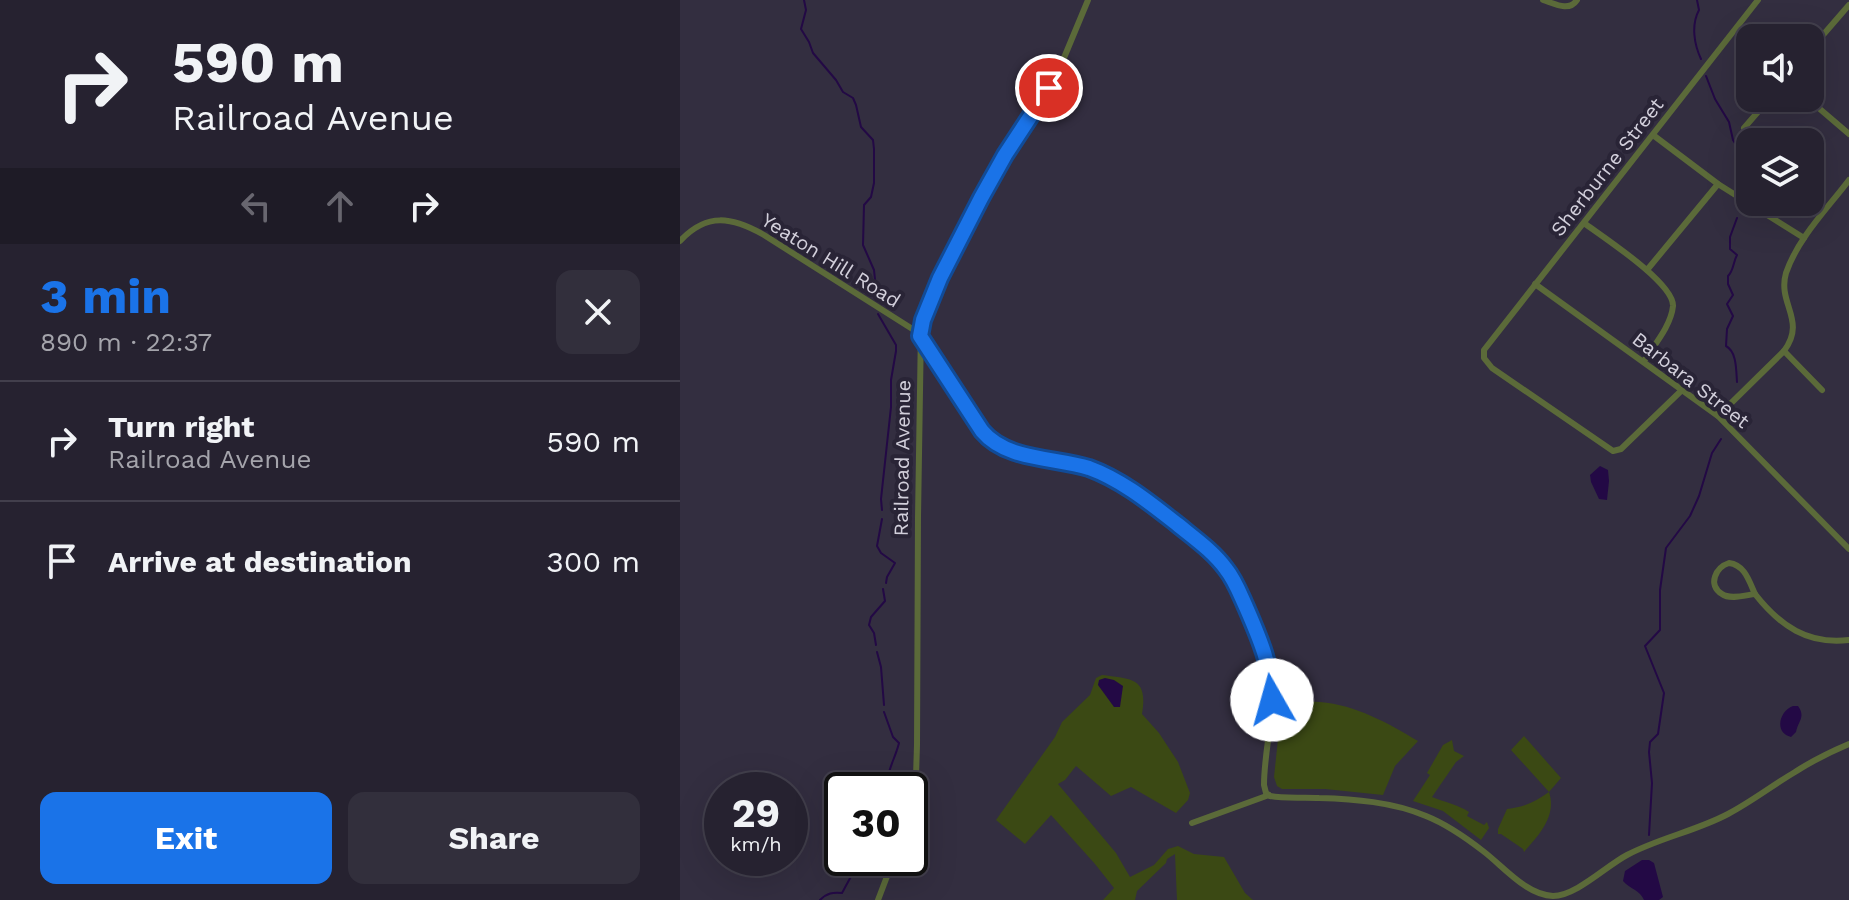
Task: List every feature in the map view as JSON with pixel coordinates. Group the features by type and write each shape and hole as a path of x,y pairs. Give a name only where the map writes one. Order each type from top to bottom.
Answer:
{"street":[{"name":"Railroad Avenue","path":"916,772 920,336 926,312 944,270 999,165 1056,77 1088,0"},
{"path":"1543,0 1567,7 1575,3"},
{"name":"Sherburne Street","path":"1682,390 1627,443 1617,450 1609,449 1492,368 1483,355 1486,346 1758,0"},
{"path":"1824,34 1849,5"},
{"path":"1744,128 1758,112"},
{"path":"1823,112 1849,134"},
{"path":"1653,135 1718,184 1804,238"},
{"path":"1718,416 1784,351 1792,339 1794,329 1785,290 1786,275 1804,238 1849,180"},
{"path":"1647,270 1718,184"},
{"name":"Yeaton Hill Road","path":"680,241 696,227 712,221 748,227 906,324 920,336"},
{"path":"1584,223 1647,270 1670,293 1673,307 1667,323 1644,361"},
{"name":"Barbara Street","path":"1535,284 1718,416 1849,549"},
{"path":"920,336 982,431 993,442 1012,451 1081,466 1117,481 1191,535 1225,567 1261,642 1271,676 1272,709 1264,772 1264,789 1269,795"},
{"path":"1784,351 1822,390"},
{"path":"1755,594 1722,595 1715,586 1716,573 1724,564 1739,565 1755,594 1775,617 1797,632 1821,641 1849,640"},
{"path":"1192,823 1269,795 1340,798 1403,808 1451,828 1533,890 1560,895 1574,890 1633,852 1733,811 1807,765 1849,744"},
{"path":"878,900 887,876"}],"green space":[{"path":"1102,675 1130,680 1140,687 1143,693 1142,714 1178,762 1190,793 1188,800 1176,813 1131,787 1111,796 1076,766 1058,784 1116,853 1130,877 1154,865 1168,849 1178,846 1194,854 1224,857 1245,893 1253,900 1177,900 1175,854 1137,891 1135,900 1103,900 1114,888 1051,815 1025,844 996,820 1055,737 1062,722 1090,695 1096,678"},
{"path":"1282,701 1320,702 1346,707 1418,741 1395,766 1383,795 1325,789 1282,789 1277,786 1274,777"},
{"path":"1524,736 1561,778 1549,792 1511,750"},
{"path":"1452,740 1454,751 1464,756 1456,762 1432,797 1469,812 1467,816 1484,825 1487,822 1489,828 1481,840 1443,811 1413,801 1430,775 1427,773 1443,745"},
{"path":"1549,792 1549,817 1524,852 1498,834 1507,809 1529,804"}],"shaded area":[{"path":"1600,466 1608,470 1607,500 1599,499 1591,482 1590,475"},
{"path":"1105,678 1123,686 1120,707 1114,707 1098,685 1099,680"},
{"path":"1798,706 1801,716 1791,737 1782,731 1780,722 1784,712"},
{"path":"1642,860 1654,863 1663,897 1659,900 1644,900 1623,881 1625,871"}],"waterway":[{"path":"804,0 806,10 801,29 813,53 843,92 853,98 861,127 873,140 874,183 871,197 864,205 863,245 874,270 877,298"},
{"path":"1697,0 1699,10 1694,34 1701,59"},
{"path":"1706,76 1729,122 1736,145"},
{"path":"1737,218 1730,237 1730,249 1737,255 1728,276 1733,295 1727,304 1733,316 1727,329 1726,346 1734,357 1737,382"},
{"path":"878,314 896,345 882,510"},
{"path":"1741,428 1744,420"},
{"path":"1649,835 1652,783 1650,742 1658,734 1664,693 1645,646 1660,630 1660,590 1666,548 1690,516 1712,453 1721,439"},
{"path":"882,519 877,546 895,563 886,583"},
{"path":"876,645 869,625 871,617 885,601 883,589"},
{"path":"877,652 884,705"},
{"path":"884,712 893,737 899,743 890,772"},
{"path":"820,900 830,894 842,893 851,876"}],"route":[{"path":"1049,88 981,198 940,278 920,336 982,431 993,442 1012,451 1094,470 1117,481 1144,498 1217,557 1237,587 1261,642 1271,676 1272,700"}]}
